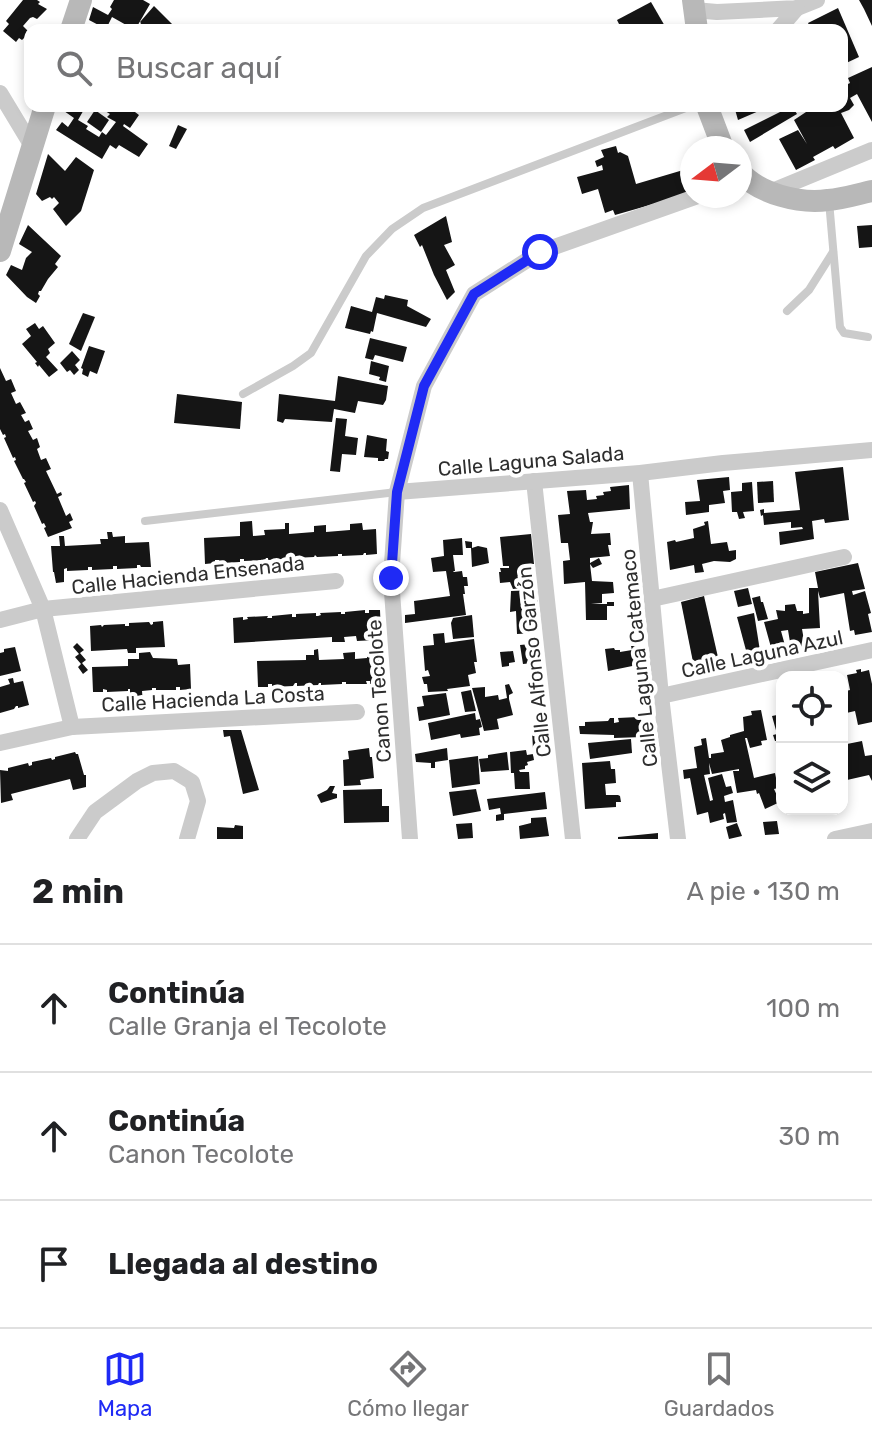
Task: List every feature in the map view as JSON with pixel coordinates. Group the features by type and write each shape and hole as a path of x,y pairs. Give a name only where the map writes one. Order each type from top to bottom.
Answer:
{"main road":[{"path":"73,24 81,0"},
{"path":"0,251 43,112"},
{"path":"709,112 718,136"},
{"path":"752,183 796,199 829,200 872,191"}],"street":[{"path":"695,13 797,8 817,0"},
{"path":"783,24 797,8"},
{"path":"0,93 32,146"},
{"path":"770,192 872,150"},
{"name":"Canon Tecolote","path":"410,839 391,578 397,492 424,386 474,294 540,252 680,202"},
{"name":"Calle Laguna Salada","path":"397,492 640,473 872,450"},
{"name":"Calle Laguna Catemaco","path":"640,473 678,839"},
{"name":"Calle Alfonso Garzón","path":"534,481 573,839"},
{"path":"0,510 43,609 72,727"},
{"path":"652,599 844,557"},
{"name":"Calle Hacienda Ensenada","path":"0,620 43,609 336,581"},
{"name":"Calle Laguna Azul","path":"661,696 872,650"},
{"name":"Calle Hacienda La Costa","path":"0,743 72,727 357,712"},
{"path":"77,839 95,812 137,781 153,773 174,771 192,782 198,801 187,839"},
{"path":"835,839 872,831"}],"lane":[{"path":"243,394 311,353 366,256 392,229 423,208 675,112"},
{"path":"829,200 840,327 844,333 868,337"},
{"path":"787,311 809,290 833,250"},
{"name":"Calle Laguna Salada","path":"145,521 397,492"}],"building":[{"path":"23,0 37,0 47,9 37,19 30,18 24,24 24,38 16,42 3,31 9,24 6,21"},
{"path":"114,0 143,0 150,4 138,24 124,24 112,17 108,24 97,24 89,20 93,7 108,15 112,9"},
{"path":"859,0 872,0 872,26 864,9"},
{"path":"651,2 664,24 619,24 617,20"},
{"path":"154,6 172,24 140,24"},
{"path":"838,8 845,24 808,24"},
{"path":"848,31 859,57 848,62"},
{"path":"872,67 872,122 857,94 850,98 854,105 848,110 848,78"},
{"path":"65,112 83,112 78,120 99,137 102,132 106,135 116,122 107,117 110,114 107,112 135,112 139,115 130,128 123,126 148,144 139,157 119,145 116,149 110,145 102,159 56,130 62,122 68,127 74,118"},
{"path":"94,112 109,120 101,132 87,122"},
{"path":"736,112 756,112 738,120"},
{"path":"780,112 797,114 752,141 752,136 747,136 744,130"},
{"path":"806,112 844,112 841,113 854,138 813,157 815,160 796,170 779,139 798,130 807,144 794,120"},
{"path":"178,125 187,129 176,149 169,146"},
{"path":"616,146 618,153 628,156 636,184 680,171 680,196 615,215 613,210 605,213 598,189 582,194 577,177 603,170 602,165 597,167 595,161 604,157 601,150"},
{"path":"48,154 65,171 76,157 94,170 81,211 66,226 53,209 59,203 54,197 42,201 36,194"},
{"path":"446,216 452,242 444,245 455,265 446,270 455,292 447,300 422,245 420,247 414,235"},
{"path":"28,225 61,256 55,264 58,267 39,291 36,303 6,275 11,265 22,270 32,252 19,244"},
{"path":"872,225 872,247 859,248 857,226"},
{"path":"385,295 408,300 407,306 431,319 426,327 377,313 370,334 345,328 351,306 372,312 376,297 384,299"},
{"path":"83,313 95,317 81,351 69,344"},
{"path":"35,323 39,329 43,326 55,343 48,349 50,353 46,357 58,370 49,377 22,344 31,336 26,329"},
{"path":"370,338 407,347 403,362 375,355 373,360 365,358"},
{"path":"89,346 105,351 97,374 90,371 88,377 82,374 81,368"},
{"path":"72,351 80,360 75,365 79,370 74,375 60,363"},
{"path":"371,361 389,366 386,382 369,374"},
{"path":"0,368 6,381 11,379 16,391 11,393 16,404 20,402 26,413 21,415 25,422 29,420 33,429 28,431 33,440 37,438 41,460 46,458 51,469 46,471 57,494 61,492 62,495 58,497 66,516 70,513 73,520 69,522 72,528 48,537 34,506 36,503 0,429"},
{"path":"338,376 388,386 386,400 383,405 358,401 355,413 334,409 332,422 277,421 279,394 335,401"},
{"path":"177,394 242,402 240,429 174,423"},
{"path":"336,418 347,419 345,436 358,438 356,455 342,454 340,472 330,471"},
{"path":"367,435 387,439 388,459 378,461 378,458 364,457"},
{"path":"843,467 849,520 812,521 814,539 780,545 779,532 802,527 791,528 791,522 764,525 760,510 764,509 764,513 800,510 795,472"},
{"path":"729,477 730,490 723,491 725,503 709,505 709,512 686,515 685,502 700,501 697,480"},
{"path":"773,481 774,502 758,503 757,482"},
{"path":"752,482 754,511 743,512 745,518 739,519 737,512 732,512 731,492 742,491 742,483"},
{"path":"629,485 630,509 588,513 590,522 593,522 591,534 610,533 611,545 608,545 610,556 590,558 590,563 599,558 602,564 593,568 590,564 592,581 613,582 614,593 602,594 602,603 591,604 614,602 614,606 607,606 607,620 586,620 585,582 564,584 563,561 570,560 568,543 561,543 558,515 570,514 567,491 586,490 587,500 597,499 596,496 604,495 603,492 611,491 610,487"},
{"path":"252,521 253,536 265,535 264,530 285,529 285,523 289,523 289,534 314,532 314,526 326,525 326,532 350,530 350,524 362,523 363,530 376,529 377,554 240,559 240,562 220,563 215,560 215,563 205,564 204,538 240,536 240,522"},
{"path":"708,521 711,544 727,542 729,551 736,550 736,559 702,564 704,572 695,573 694,565 670,570 667,542 694,538 693,529"},
{"path":"107,532 112,532 113,537 125,536 125,543 149,542 151,567 137,565 137,568 117,569 113,566 113,569 92,570 88,567 88,570 67,571 67,568 64,569 64,582 56,583 51,546 60,546 59,536 64,536 65,546 101,544 100,539 108,539"},
{"path":"531,534 532,580 521,582 521,588 513,589 510,582 500,583 500,568 509,566 503,566 500,537"},
{"path":"462,538 463,555 453,555 453,571 454,572 462,571 463,577 467,577 468,586 464,586 463,594 466,615 405,623 405,615 415,614 414,601 450,596 446,571 433,572 431,558 444,556 443,540"},
{"path":"465,541 472,542 472,548 487,548 489,563 472,567 471,548 466,548"},
{"path":"858,563 865,589 852,591 853,595 865,591 872,632 855,635 854,630 850,631 844,593 820,598 818,591 820,628 802,629 805,646 791,648 788,630 781,631 786,649 772,651 764,622 778,619 776,610 785,611 785,605 795,604 797,611 809,613 809,588 818,588 815,572"},
{"path":"748,588 752,604 738,607 734,591"},
{"path":"537,590 538,604 527,605 528,617 533,616 535,633 517,634 516,611 510,612 511,591"},
{"path":"704,596 720,666 695,672 681,602"},
{"path":"760,596 768,619 758,621 752,598"},
{"path":"365,610 369,613 369,610 380,610 381,635 375,635 376,640 357,641 356,636 344,637 345,642 332,642 332,637 234,643 233,618 243,617 243,620 247,617 272,618 292,614 296,617 296,614 316,613 318,616 320,613 345,614"},
{"path":"754,613 760,651 747,654 737,617"},
{"path":"472,615 474,637 453,639 453,618"},
{"path":"163,621 165,647 136,648 136,653 128,653 127,649 91,651 90,626 129,626 129,623 149,622 151,625"},
{"path":"444,633 445,643 474,639 476,673 468,675 470,686 428,692 422,677 430,676 428,670 425,671 423,646 434,645 433,634"},
{"path":"77,643 84,650 80,653 86,660 82,663 88,670 83,674 78,667 81,664 75,657 79,654 73,647"},
{"path":"541,643 543,662 523,664 520,645"},
{"path":"631,646 638,646 642,664 608,671 605,649 614,648 620,652 632,650"},
{"path":"15,647 21,671 0,676 0,653"},
{"path":"318,649 319,660 344,659 343,653 355,652 355,659 367,658 367,653 372,653 373,658 381,658 381,683 370,684 366,681 367,684 342,682 297,686 295,683 293,686 272,687 268,684 268,687 258,687 257,661 306,660 306,655 314,655 314,650"},
{"path":"513,651 515,662 502,667 500,652"},
{"path":"150,652 153,658 177,659 178,665 190,664 191,689 152,688 142,691 143,704 130,705 130,689 93,692 92,667 128,666 128,659 139,659 139,653"},
{"path":"856,670 869,670 872,684 872,722 858,725 855,711 848,713 848,675 857,673"},
{"path":"13,678 14,683 23,681 29,705 16,706 0,713 0,687 10,684 8,679"},
{"path":"509,684 513,693 509,699 513,715 497,719 499,729 484,731 472,688 485,687 485,697 498,695 499,700 507,698 505,685"},
{"path":"471,690 476,711 465,712 461,692"},
{"path":"446,693 450,715 419,721 417,707 424,706 422,696"},
{"path":"761,710 767,740 750,748 745,738 754,778 775,773 776,804 765,809 756,790 737,793 733,771 739,769 712,774 709,763 710,774 704,775 710,801 713,800 708,778 722,774 726,787 731,786 733,793 724,796 725,802 733,800 737,822 727,823 725,813 724,819 710,823 708,812 697,815 690,778 684,779 683,770 697,768 694,747 702,745 701,739 706,738 709,758 711,754 724,752 721,740 744,731 743,717 752,715 751,711"},
{"path":"475,713 482,727 479,728 480,735 461,738 460,734 431,740 428,723"},
{"path":"614,718 614,723 619,722 618,718 641,719 643,737 580,734 579,726 585,726 585,722"},
{"path":"223,730 241,730 259,790 243,794 230,736 224,737"},
{"path":"549,730 550,747 533,749 532,731"},
{"path":"631,739 632,753 590,759 588,743"},
{"path":"862,741 865,756 872,755 872,781 869,775 848,780 848,744"},
{"path":"369,748 374,778 360,780 361,785 344,786 343,760 349,759 348,751"},
{"path":"447,748 448,760 435,762 435,768 431,768 431,763 416,762 415,754"},
{"path":"526,750 527,755 533,754 534,760 527,762 525,769 519,770 529,772 530,789 515,789 510,752"},
{"path":"75,752 86,775 86,787 73,790 70,779 11,794 13,800 1,803 0,770 8,771 8,768 28,763 29,766 32,762 52,760"},
{"path":"507,752 509,770 481,772 479,759"},
{"path":"478,756 480,784 452,788 449,760"},
{"path":"610,761 611,769 615,769 616,783 605,784 606,795 618,795 621,802 616,802 616,807 585,809 582,763"},
{"path":"335,786 332,793 337,794 337,798 321,803 317,795"},
{"path":"382,789 382,806 389,806 389,822 344,823 343,790"},
{"path":"476,789 481,811 453,816 449,792"},
{"path":"545,792 547,809 504,814 504,820 496,821 496,815 501,814 500,808 489,810 487,799"},
{"path":"546,817 549,836 520,839 519,826 531,823 531,818"},
{"path":"777,821 779,834 765,835 763,822"},
{"path":"472,823 473,838 458,839 456,824"},
{"path":"737,823 742,836 729,839 726,827"},
{"path":"235,825 243,826 243,839 217,839 217,827 234,828"},
{"path":"658,833 658,839 618,839 618,837"}],"route":[{"path":"391,578 397,492 424,386 474,294 540,252"}]}
